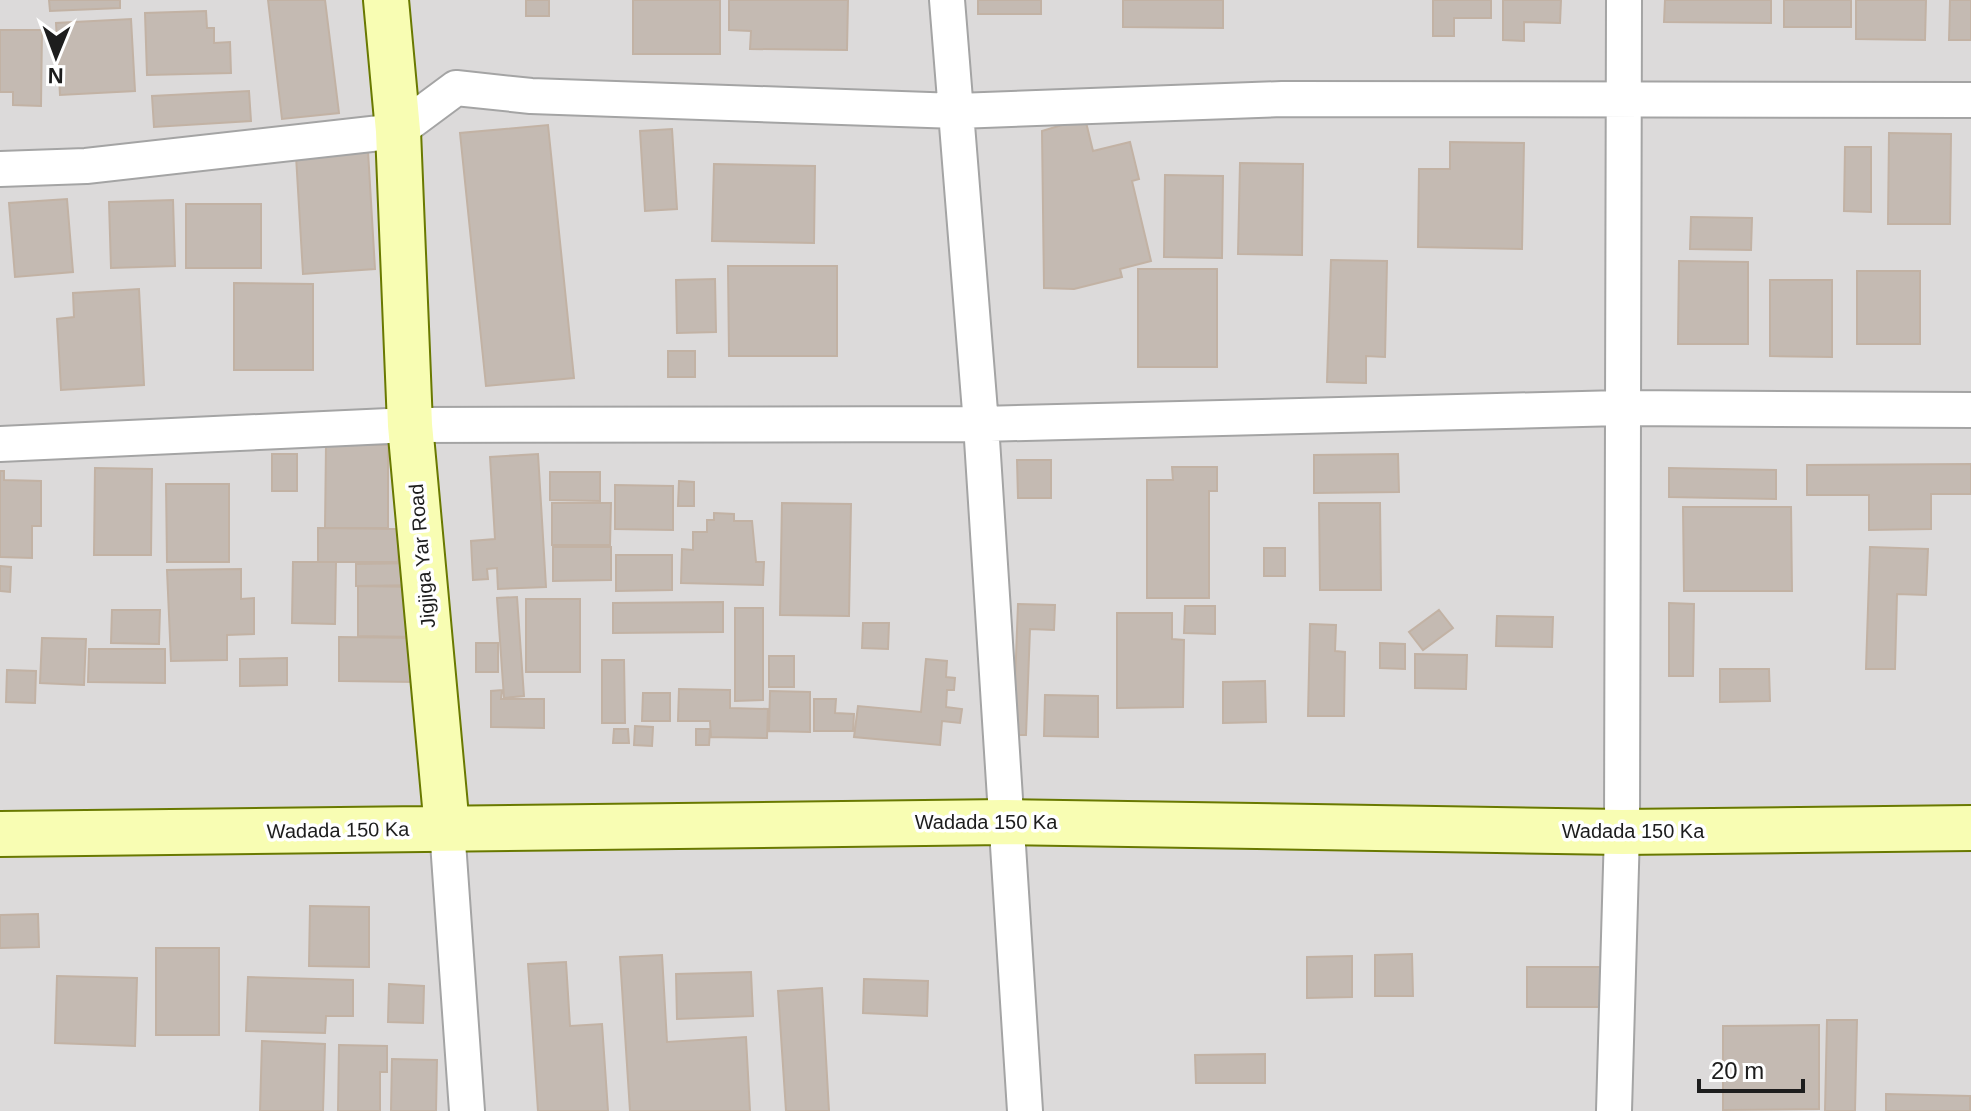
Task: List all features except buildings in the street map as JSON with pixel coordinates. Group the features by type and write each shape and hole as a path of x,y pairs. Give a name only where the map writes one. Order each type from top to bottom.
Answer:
{"street":[{"name":"Jigjiga Yar Road","path":"386,0 398,131 410,425 447,828 467,1111"},
{"path":"947,0 981,424 1025,1111"},
{"path":"1614,1111 1622,832 1624,0"},
{"path":"0,169 86,166 398,131 456,88 531,96 957,111 1282,99 1971,100"},
{"path":"0,444 410,425 981,424 1621,408 1971,410"},
{"name":"Wadada 150 Ka","path":"0,834 1005,822 1622,832 1971,828"}],"shaded area":[{"path":"0,0 1971,0 1971,1111 0,1111"}]}
